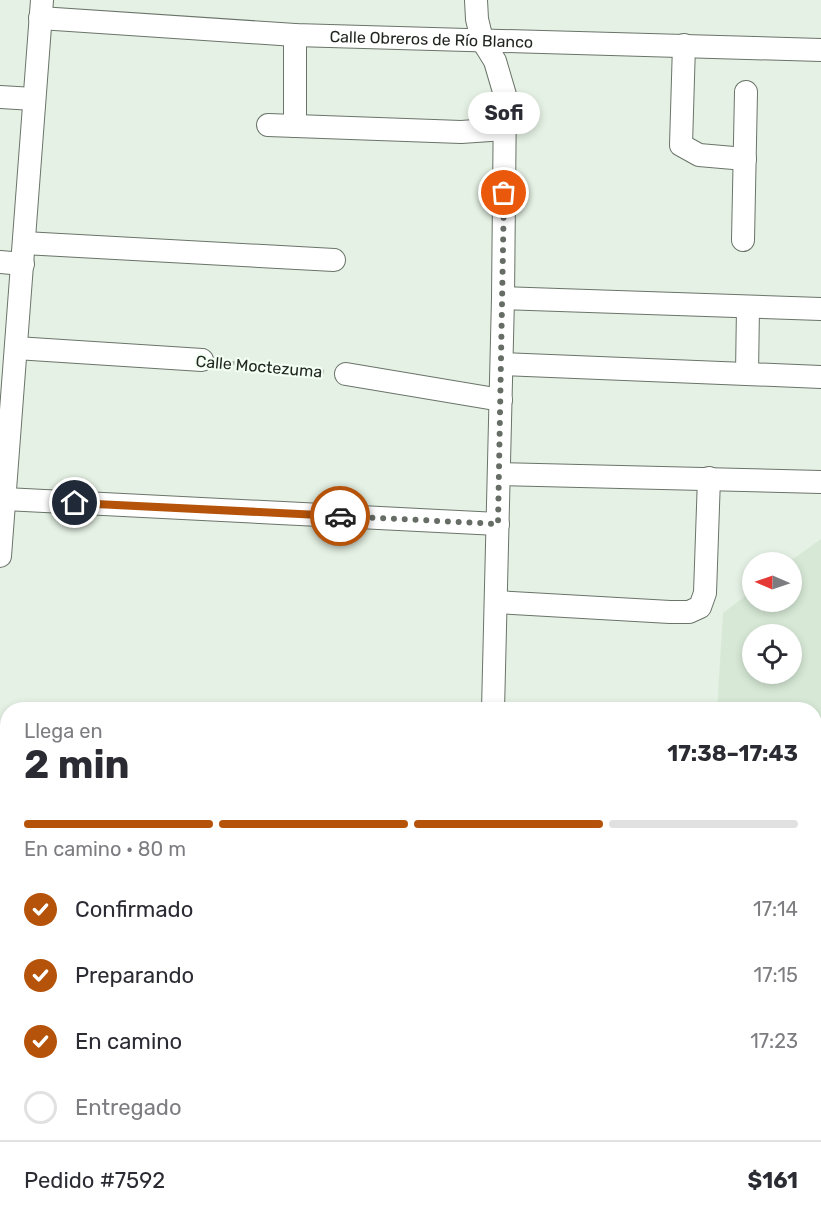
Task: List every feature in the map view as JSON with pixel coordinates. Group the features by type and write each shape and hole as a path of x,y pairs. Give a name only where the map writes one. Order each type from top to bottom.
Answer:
{"street":[{"path":"476,0 482,40 500,75 505,95 502,364 493,702"},
{"path":"0,556 41,9"},
{"name":"Calle Obreros de Río Blanco","path":"41,9 295,35 821,50"},
{"path":"295,35 295,126"},
{"path":"684,45 681,145 699,155 745,159"},
{"path":"743,240 746,92"},
{"path":"0,97 34,99"},
{"path":"268,125 461,132 505,129"},
{"path":"0,262 24,254 334,260"},
{"path":"503,298 821,309"},
{"path":"747,374 748,307"},
{"name":"Calle Moctezuma","path":"16,348 202,360"},
{"path":"502,364 821,377"},
{"name":"Calle Moctezuma","path":"346,374 501,400"},
{"path":"499,474 821,482"},
{"path":"496,602 670,612 689,612 700,607 705,593 709,478"},
{"path":"5,499 498,524"}],"path":[{"name":"Calle Moctezuma","path":"202,360 346,374"}],"shaded area":[{"path":"821,539 821,702 717,702 723,613 742,598 742,612 802,612 802,553"}],"way so far":[{"path":"340,516 498,524 504,193"}],"place":[{"name":"Sofi","path":"504,193"}],"route":[{"path":"75,503 340,516"}]}
